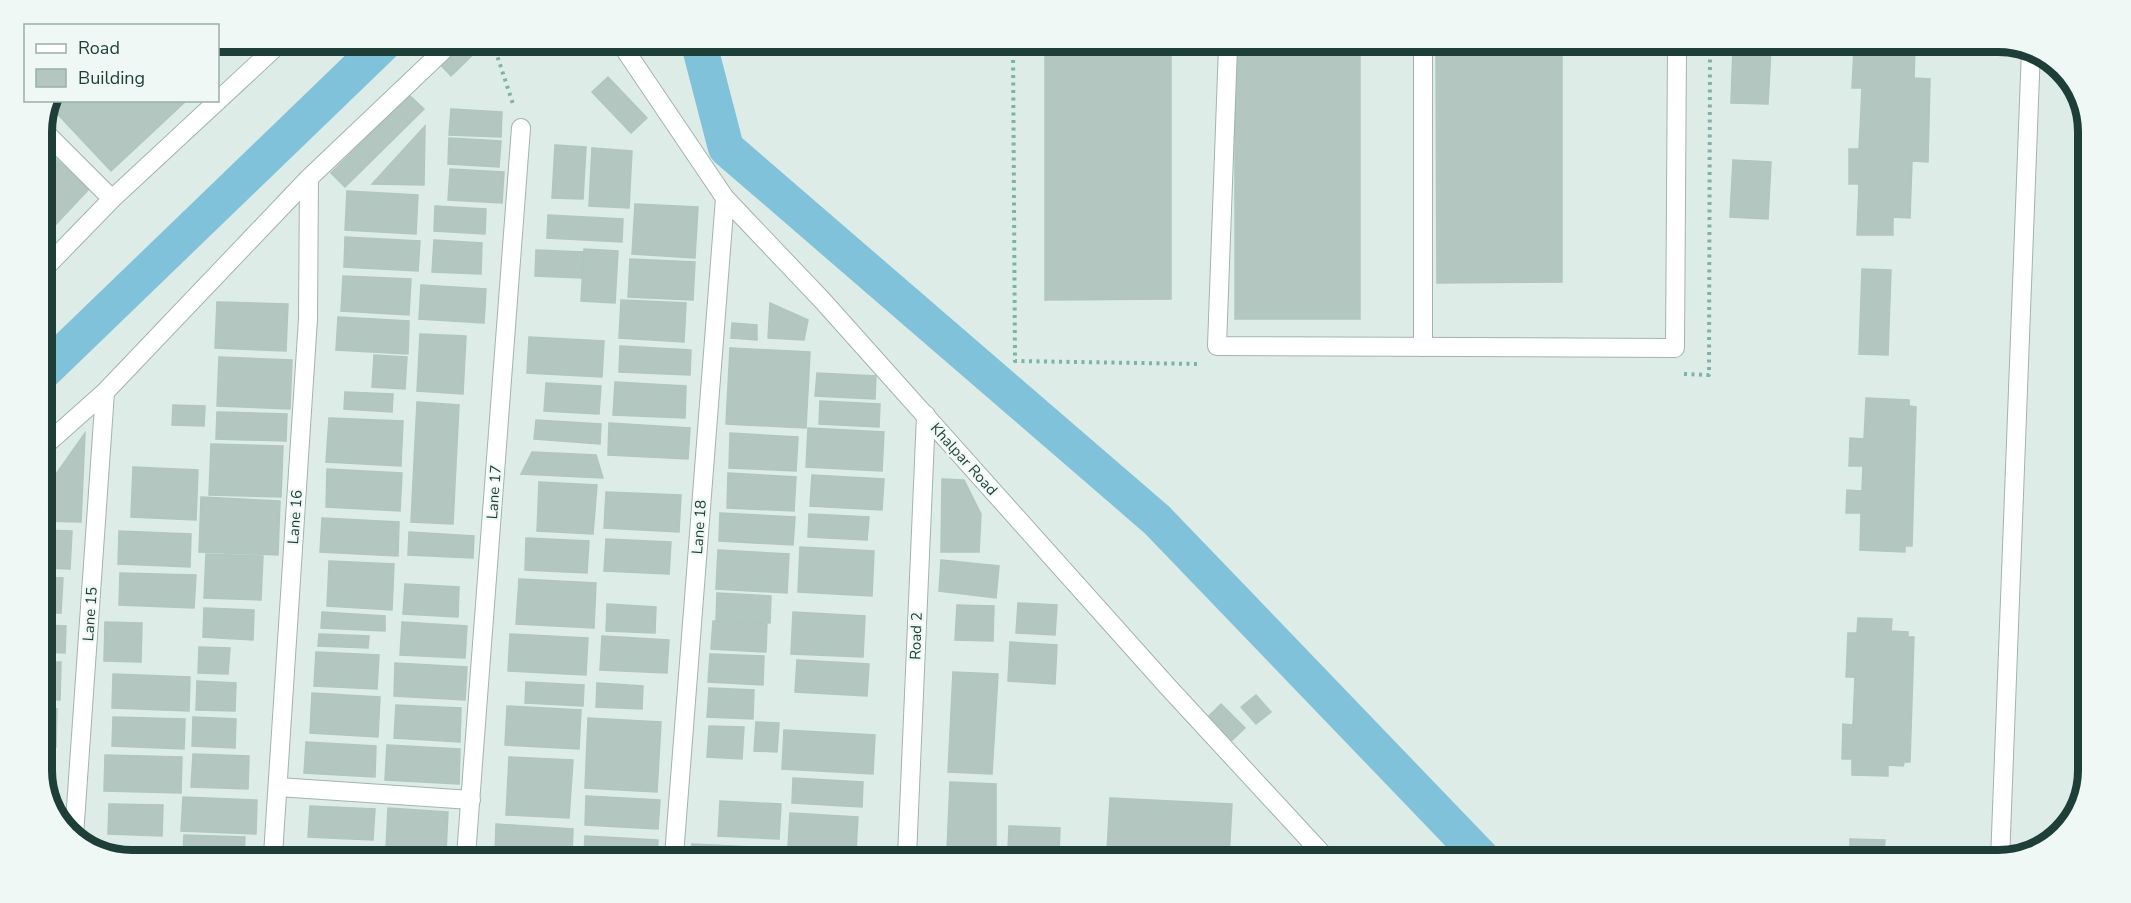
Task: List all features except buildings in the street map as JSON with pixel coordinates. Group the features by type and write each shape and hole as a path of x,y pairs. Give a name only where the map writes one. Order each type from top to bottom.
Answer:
{"street":[{"path":"219,99 268,53"},
{"path":"53,438 105,392 309,178 440,53"},
{"name":"Khalpar Road","path":"627,53 725,198 926,415 1161,679 1319,850"},
{"path":"1228,53 1218,346 1675,348 1677,53"},
{"path":"1423,53 1423,346"},
{"path":"2000,850 2031,60"},
{"path":"53,260 112,199 216,102"},
{"name":"Lane 17","path":"467,850 521,128"},
{"path":"53,140 112,199"},
{"name":"Lane 16","path":"273,850 308,319 309,178"},
{"name":"Lane 18","path":"674,850 725,198"},
{"name":"Lane 15","path":"75,826 105,392"},
{"name":"Road 2","path":"907,850 926,415"},
{"path":"278,788 471,800"}],"path":[{"path":"496,53 521,128"},
{"path":"1013,53 1015,361 1206,364"},
{"path":"1673,374 1708,375 1710,53"}],"waterway":[{"path":"53,362 374,53"},
{"path":"701,53 726,148 1157,520 1474,850"}]}
